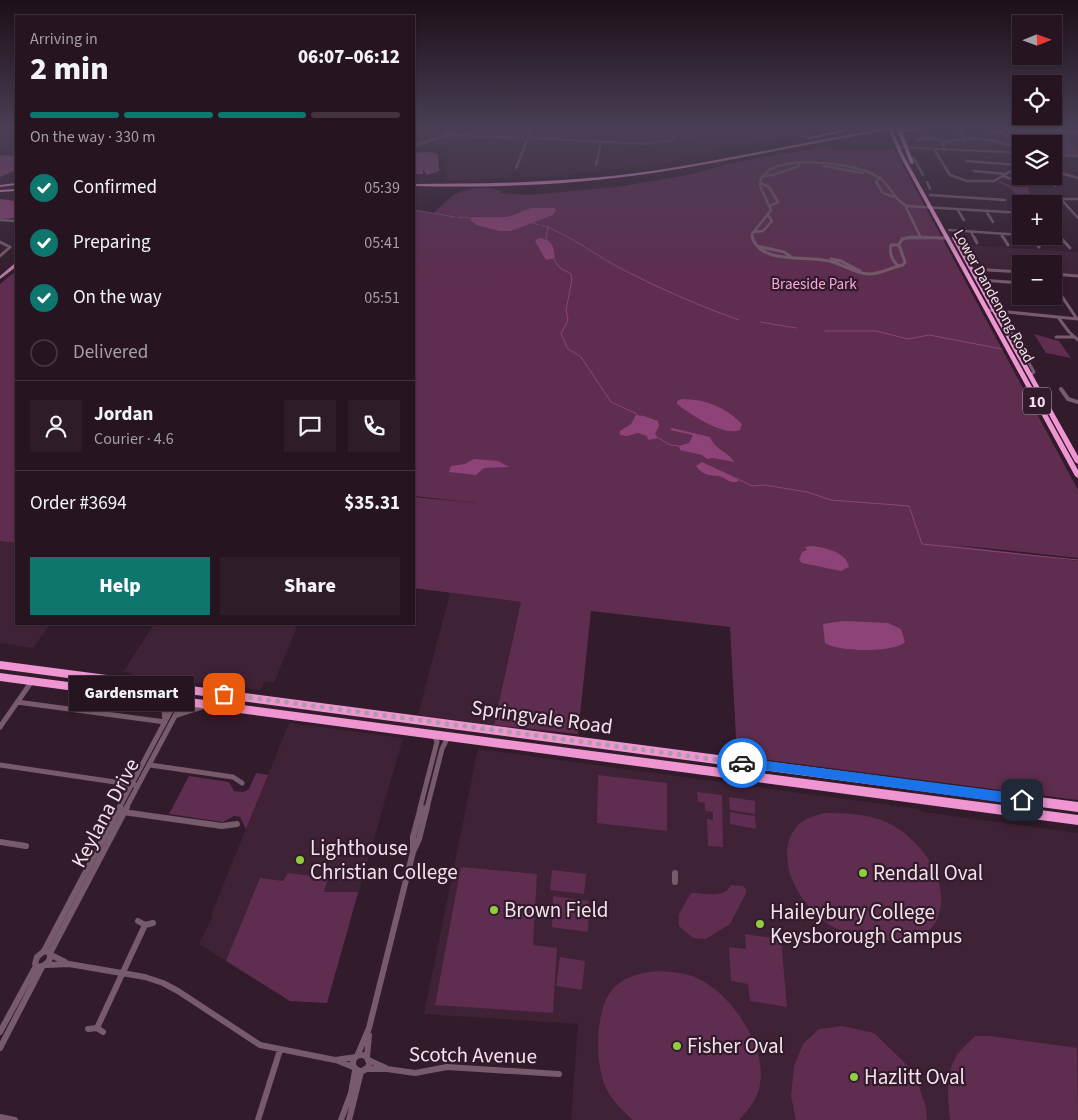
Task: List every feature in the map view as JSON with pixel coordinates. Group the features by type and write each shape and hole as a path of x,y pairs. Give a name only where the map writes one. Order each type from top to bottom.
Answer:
{"highway":[{"path":"521,183 561,179"},
{"path":"415,184 521,183 582,179"},
{"name":"Lower Dandenong Road","path":"917,179 1032,374 1078,462"},
{"name":"Lower Dandenong Road","path":"924,179 932,195 934,208"},
{"path":"0,188 15,187"},
{"name":"Lower Dandenong Road","path":"949,233 979,280 1078,476"},
{"name":"Springvale Road","path":"0,665 1078,807"},
{"name":"Springvale Road","path":"0,676 1078,820"},
{"name":"Keylana Drive","path":"180,700 186,689"}],"main road":[{"path":"0,278 15,266"}],"street":[{"path":"762,179 760,183 770,206 768,215 754,232 753,239 756,245 784,252 791,257 841,261 855,267 861,273 877,274 903,264 905,258 899,245"},
{"path":"879,179 876,182 883,193 894,197 905,205 920,236"},
{"path":"881,179 887,184 894,197"},
{"path":"953,181 957,179"},
{"path":"961,179 990,182 996,179"},
{"path":"760,183 769,187 778,202 770,206"},
{"name":"Lower Dandenong Road","path":"926,184 930,189"},
{"path":"964,192 968,198"},
{"path":"932,195 1004,200"},
{"path":"1062,198 1078,199"},
{"path":"1062,200 1078,218"},
{"path":"905,205 1012,212"},
{"path":"957,209 964,220"},
{"path":"986,211 993,222"},
{"path":"754,232 763,231 772,221 768,215"},
{"path":"1,221 15,221"},
{"path":"899,245 902,239 949,233 971,232 1012,235"},
{"path":"971,232 977,243"},
{"path":"1001,234 1008,245"},
{"path":"1062,239 1070,248"},
{"path":"0,242 11,246 0,256"},
{"path":"898,266 892,260 890,247 891,245 899,245"},
{"path":"971,268 1012,271"},
{"path":"1062,275 1078,276"},
{"path":"979,280 1012,282"},
{"path":"1062,296 1078,319"},
{"path":"994,311 1078,319"},
{"path":"1058,317 1077,339"},
{"path":"1056,337 1077,339"},
{"path":"1061,389 1068,399 1078,402"},
{"path":"0,727 32,681"},
{"path":"18,702 165,722 163,698"},
{"name":"Keylana Drive","path":"136,785 150,765 177,715 180,700"},
{"name":"Keylana Drive","path":"48,953 136,785 165,722 180,700"},
{"path":"177,715 209,704"},
{"path":"349,1120 359,1070 357,1056 369,1028 413,852 413,837 437,742 434,734"},
{"path":"413,852 420,839 442,749 449,736"},
{"path":"0,765 136,785"},
{"path":"150,765 233,777 242,783"},
{"path":"122,812 222,826 237,824"},
{"path":"0,842 26,846"},
{"path":"675,872 675,882"},
{"path":"88,1029 100,1030 141,923 153,924"},
{"path":"48,953 69,964"},
{"path":"0,1048 2,1035 48,953"},
{"path":"42,966 36,959 48,953"},
{"path":"42,966 69,964 145,977 163,983 260,1045 335,1060 359,1070"},
{"path":"341,1120 359,1070 368,1058 369,1028"},
{"path":"258,1120 280,1050"},
{"name":"Scotch Avenue","path":"357,1056 363,1054 387,1069"},
{"path":"335,1060 357,1056"},
{"name":"Scotch Avenue","path":"359,1070 387,1069 412,1073 443,1067 559,1074"},
{"path":"0,1117 15,1120"}],"shaded area":[{"path":"0,199 15,201 15,218 0,219"},
{"path":"531,208 555,208 556,211 553,215 511,231 499,231 477,225 470,220 472,217 507,217"},
{"path":"539,238 550,242 555,258 546,260 535,241"},
{"path":"963,245 1078,252 1078,275 1062,274 1062,255 1012,255 1012,270 976,268"},
{"path":"691,399 715,405 729,413 742,424 740,430 725,430 707,423 677,404 677,401"},
{"path":"636,415 658,421 659,426 655,434 658,438 648,440 647,436 638,433 627,436 620,435 620,431 631,424"},
{"path":"672,428 710,437 734,462 713,458 707,459 702,455 680,450 679,446 689,443 693,435 670,430"},
{"path":"474,459 498,461 509,467 484,468 476,475 449,472 451,466 465,464"},
{"path":"702,462 739,481 731,482 719,476 704,473 696,466"},
{"path":"0,541 15,543 15,625 49,625 33,648 0,643"},
{"path":"811,546 834,551 844,558 849,567 841,571 802,563 799,560 802,552 807,550 805,547"},
{"path":"450,593 521,602 494,725 418,715"},
{"path":"843,621 888,623 901,629 905,642 899,646 878,650 853,650 825,643 823,624"},
{"path":"153,625 298,625 274,683 264,682 261,690 131,676 132,673 123,672"},
{"name":"Lighthouse Christian College","path":"289,723 403,738 327,1003 290,1001 199,944 213,916 211,915"},
{"name":"Haileybury College Keysborough Campus","path":"478,749 919,809 923,812 1078,833 1078,1120 571,1120 578,1024 424,1014"}],"green space":[{"name":"Braeside Park","path":"662,179 910,179 1078,490 1078,558 947,544 1078,561 1078,800 737,756 730,627 591,611 578,734 494,725 521,602 415,588 415,497 478,503 415,496 415,210 433,214 456,194 476,189 488,188 501,190 500,193 527,195 616,187"},
{"path":"1000,181 1014,187 1028,187 1030,195 1016,195 1012,189 998,182"},
{"path":"15,272 15,543 0,541 0,284"},
{"path":"1034,334 1059,341 1071,358 1046,353"},
{"path":"256,773 268,775 246,829 240,817 234,816 223,822 169,814 189,776 229,782 234,791 243,792 249,789"},
{"path":"598,775 667,783 667,831 597,823"},
{"path":"697,792 722,795 723,847 708,846 707,819 713,820 713,812 705,811 705,803 698,802"},
{"path":"729,797 755,801 755,814 730,810"},
{"path":"730,812 755,816 756,829 730,824"},
{"name":"Rendall Oval","path":"824,813 851,814 878,819 894,826 915,842 931,864 940,888 939,914 929,930 904,940 862,938 835,928 812,910 794,883 789,869 787,854 790,839 797,826 806,820"},
{"name":"Brown Field","path":"461,867 537,874 533,945 557,948 553,1013 435,1005"},
{"path":"552,870 586,874 584,894 550,890"},
{"path":"288,873 328,878 324,892 358,892 327,1003 290,1001 226,961 260,878 283,881"},
{"path":"731,885 743,886 746,889 746,893 730,924 706,939 693,938 679,926 679,914 691,893 718,894 728,890"},
{"path":"553,896 589,901 588,932 552,927"},
{"path":"745,934 781,939 787,1007 750,1001 748,984 731,981 729,947 746,949"},
{"path":"560,957 585,961 582,990 556,986"},
{"name":"Fisher Oval","path":"660,971 688,975 710,985 734,1008 744,1022 758,1054 761,1069 759,1089 755,1099 739,1120 633,1120 608,1093 602,1078 598,1054 599,1027 604,1003 619,983 638,974"},
{"name":"Hazlitt Oval","path":"842,1026 874,1033 910,1068 919,1086 926,1108 927,1120 796,1120 791,1096 794,1066 803,1044 819,1029"},
{"path":"975,1036 990,1036 1077,1048 1078,1120 950,1120 948,1087 950,1071 958,1054"}],"waterway":[{"path":"415,210 455,217"},
{"path":"458,217 471,218"},
{"path":"530,222 539,225"},
{"path":"542,225 548,228"},
{"path":"546,240 548,228"},
{"path":"548,228 646,281 739,320"},
{"path":"553,258 560,268 571,274 572,280 566,310 568,320 561,334 568,349 581,357 611,402 637,414"},
{"path":"761,322 796,328"},
{"path":"825,331 876,331 908,339 929,335 1002,349"},
{"path":"657,437 670,445 679,446"},
{"path":"736,478 752,486 764,485 807,492 831,500 909,506 922,544 1078,560"}],"way so far":[{"path":"224,694 742,763"}],"place":[{"name":"Gardensmart","path":"224,694"},
{"name":"Lighthouse Christian College","path":"300,860"},
{"name":"Rendall Oval","path":"863,873"},
{"name":"Brown Field","path":"494,910"},
{"name":"Haileybury College Keysborough Campus","path":"760,924"},
{"name":"Fisher Oval","path":"677,1046"},
{"name":"Hazlitt Oval","path":"854,1077"}],"route":[{"path":"742,763 1022,800"}]}
